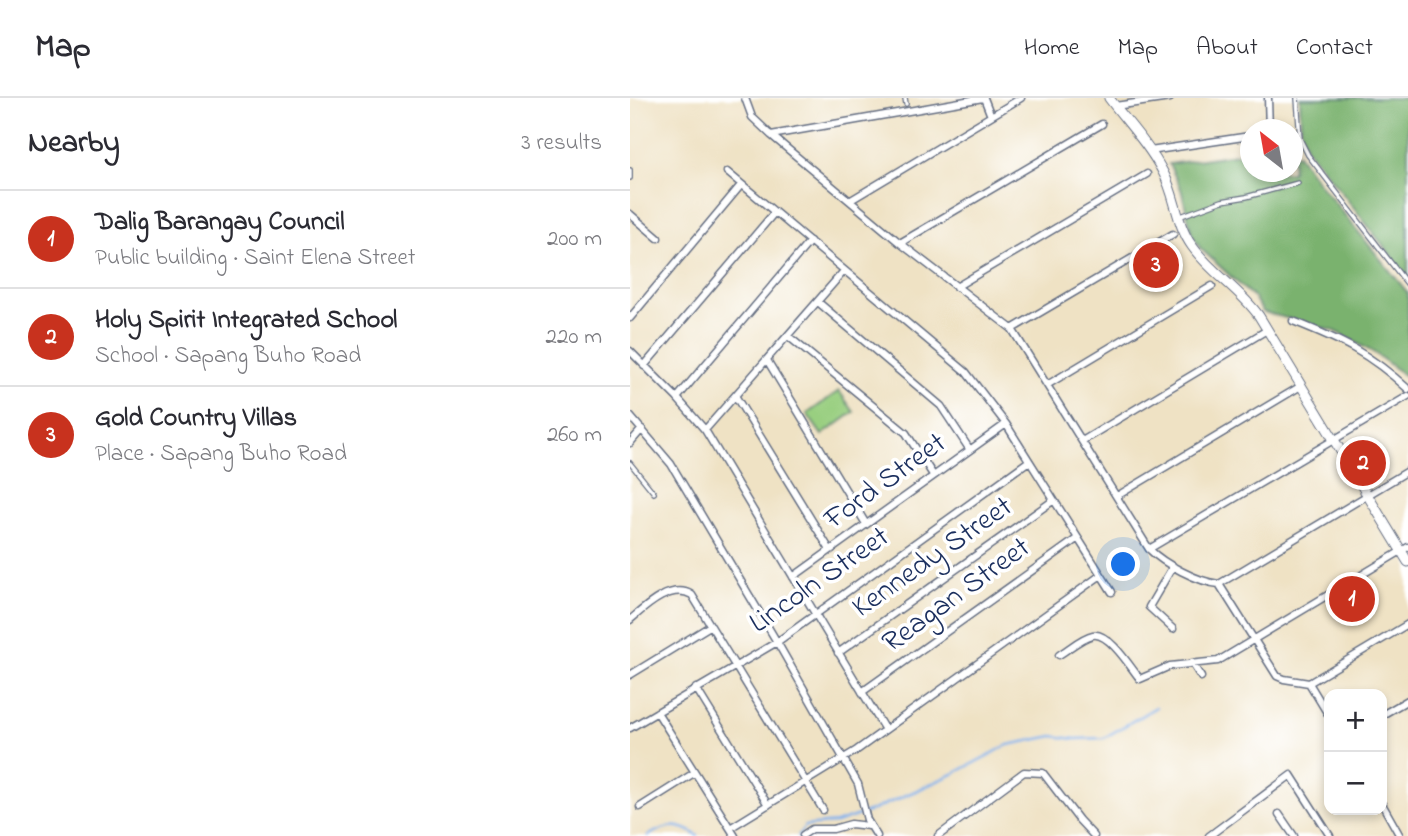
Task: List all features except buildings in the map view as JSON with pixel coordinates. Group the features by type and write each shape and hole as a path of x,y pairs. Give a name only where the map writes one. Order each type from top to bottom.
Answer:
{"street":[{"path":"745,98 752,117 771,135 900,243 1012,329 1149,549 1160,560 1210,583 1219,584 1408,471"},
{"path":"771,135 984,98 991,116"},
{"path":"851,200 1021,98"},
{"path":"1112,102 1170,98"},
{"path":"1268,98 1269,119"},
{"path":"1112,102 1150,151 1173,191 1182,230 1192,246 1222,280 1248,301 1368,496 1405,549 1408,562"},
{"path":"900,243 1102,124"},
{"path":"1150,151 1240,138"},
{"path":"727,172 966,372 1006,424 1112,592"},
{"path":"956,287 1147,174"},
{"path":"630,318 741,185"},
{"path":"644,366 774,213"},
{"path":"630,214 658,238"},
{"path":"1012,329 1172,234"},
{"path":"677,398 810,241"},
{"path":"705,430 844,271"},
{"path":"1047,385 1212,286"},
{"path":"818,302 941,406 970,450"},
{"path":"1293,321 1342,340 1364,353 1408,389"},
{"path":"1082,441 1267,330"},
{"path":"788,336 906,433 933,475"},
{"path":"630,351 705,430 885,730"},
{"path":"767,360 866,524"},
{"path":"1117,496 1301,386"},
{"path":"1149,549 1408,396"},
{"path":"736,397 830,551"},
{"path":"630,416 671,464 777,642 845,758 858,784 868,823 877,836"},
{"name":"Ford Street","path":"793,577 1006,424"},
{"path":"630,443 642,429"},
{"name":"Lincoln Street","path":"630,728 777,642 1029,461"},
{"name":"Kennedy Street","path":"838,653 1054,500"},
{"name":"Reagan Street","path":"862,692 1078,538"},
{"path":"1059,655 1092,635 1109,641 1140,679 1170,666 1218,661 1405,549"},
{"path":"1173,566 1149,607 1173,629"},
{"path":"730,828 845,758 1101,575"},
{"path":"1219,584 1277,676 1284,680 1309,683 1408,624"},
{"path":"630,620 659,597 683,591 692,595 823,810"},
{"path":"630,675 710,625"},
{"path":"1192,663 1201,677"},
{"path":"1309,683 1324,708"},
{"path":"696,688 768,805"},
{"path":"1387,712 1408,700"},
{"path":"657,712 735,836"},
{"path":"938,836 1024,772 1043,773 1093,835"},
{"path":"640,807 694,773"},
{"path":"1209,836 1291,775 1330,836"},
{"path":"1387,813 1400,835 1408,830"},
{"path":"1279,814 1294,836"},
{"path":"803,835 812,829 833,829 868,823"}],"lane":[{"path":"905,98 906,104"},
{"path":"1297,98 1300,139 1308,155 1408,285"},
{"path":"630,170 630,178"},
{"path":"1179,217 1222,201 1298,183"},
{"path":"630,463 654,493"}],"green space":[{"path":"1300,98 1408,98 1408,277 1306,147 1303,119 1301,119"},
{"path":"1240,153 1240,182 1303,182 1303,161 1408,293 1408,378 1373,352 1335,331 1263,312 1254,298 1200,248 1192,234 1181,189 1169,164"},
{"path":"839,391 854,412 822,435 807,414"}],"waterway":[{"path":"798,836 805,826 836,823 873,810 953,774 1008,745 1053,736 1075,739 1104,738 1156,707"},
{"path":"648,836 667,827 679,827 698,836"}],"place":[{"name":"Gold Country Villas","path":"1156,265"},
{"name":"Holy Spirit Integrated School","path":"1363,463"},
{"name":"Dalig Barangay Council","path":"1352,599"}]}
